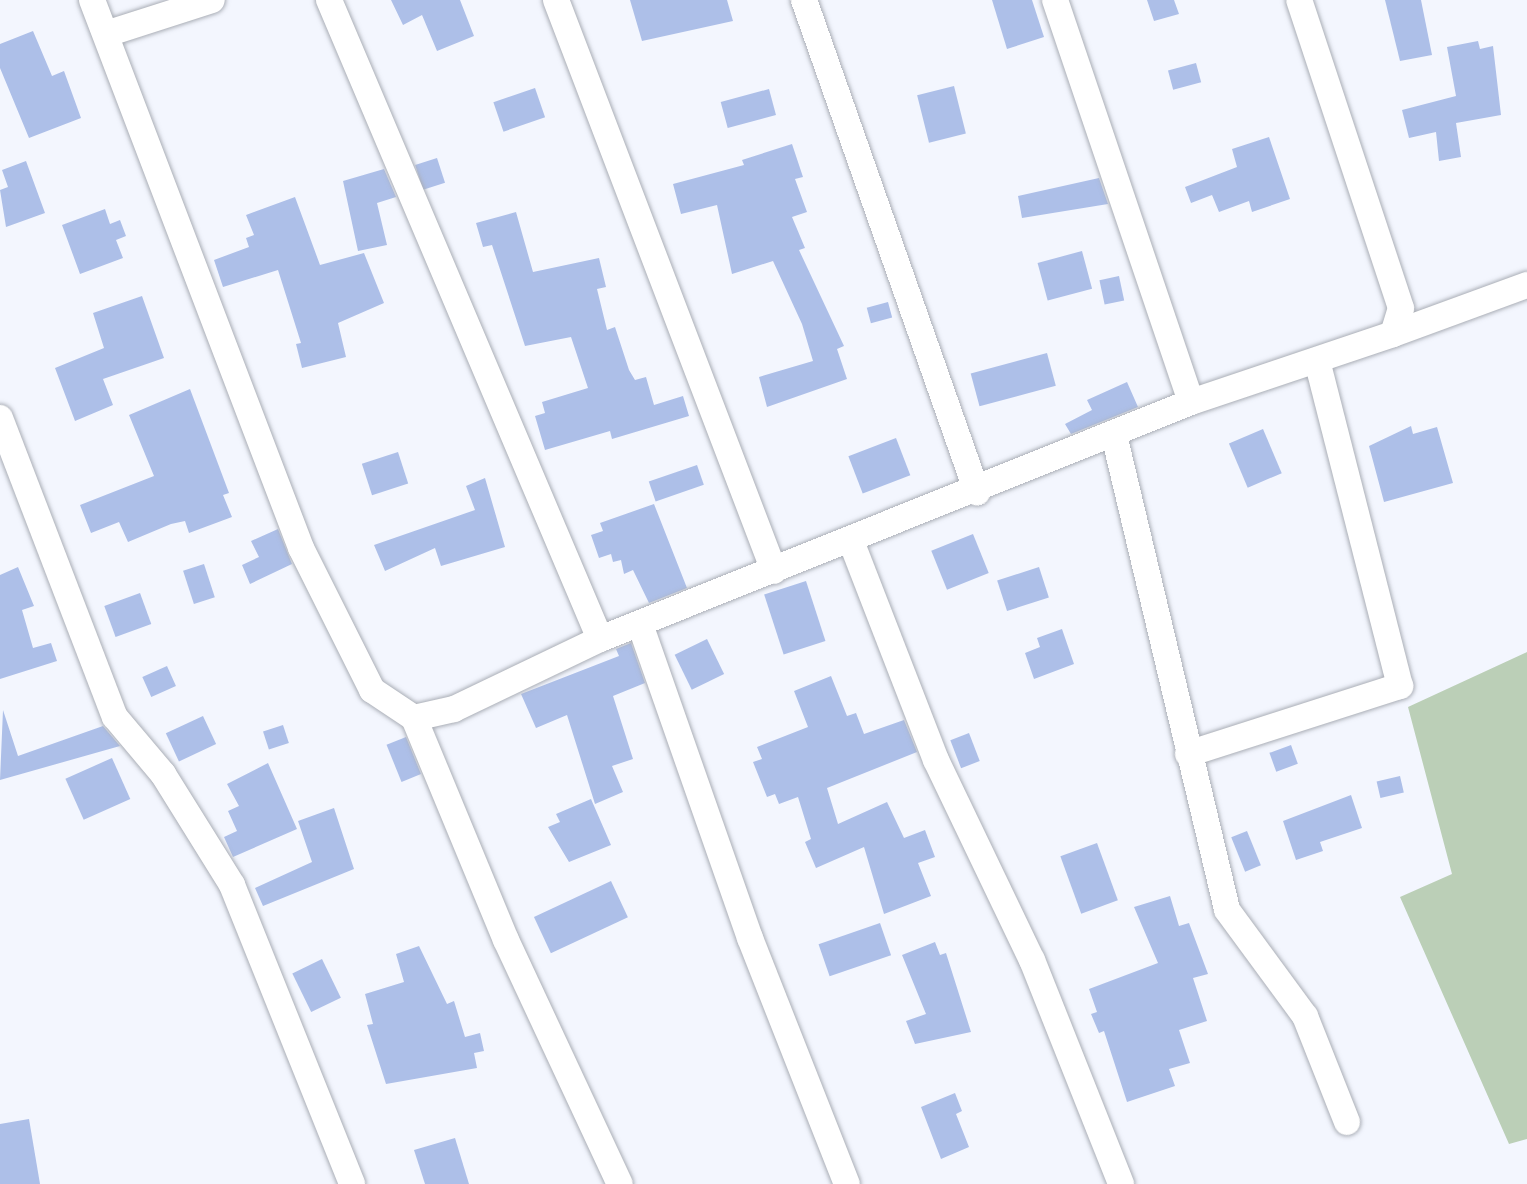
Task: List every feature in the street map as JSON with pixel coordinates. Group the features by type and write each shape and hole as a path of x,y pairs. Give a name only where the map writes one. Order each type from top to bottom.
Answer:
{"street":[{"path":"92,0 301,549 372,690 414,718 506,940 620,1184"},
{"path":"106,34 212,0"},
{"path":"329,0 600,639"},
{"path":"556,0 774,570"},
{"path":"804,0 977,492"},
{"path":"1055,0 1191,402"},
{"path":"1299,0 1401,308 1393,334"},
{"path":"414,718 454,709 600,639 977,492 1191,402 1393,334 1527,285"},
{"path":"1188,754 1400,686 1317,360"},
{"path":"0,418 115,717 162,774 231,885 352,1184"},
{"path":"1114,435 1188,754 1227,910 1305,1016 1347,1122"},
{"path":"851,541 936,759 1032,960 1122,1184"},
{"path":"640,624 750,939 847,1184"}],"green space":[{"path":"1527,652 1527,1139 1509,1144 1400,897 1452,874 1408,707"}],"building":[{"path":"391,0 460,0 474,36 437,51 422,15 403,25"},
{"path":"630,0 727,0 733,21 642,41"},
{"path":"992,0 1032,0 1044,37 1007,49"},
{"path":"1147,0 1174,0 1179,14 1154,21"},
{"path":"1385,0 1421,0 1432,55 1400,61"},
{"path":"33,31 52,76 64,71 81,118 29,138 0,68 0,44"},
{"path":"1478,41 1480,49 1493,46 1501,115 1456,123 1461,157 1439,161 1436,132 1409,138 1402,110 1456,96 1447,47"},
{"path":"1196,63 1201,82 1173,90 1168,71"},
{"path":"954,86 966,134 929,143 917,95"},
{"path":"535,88 545,117 503,132 493,102"},
{"path":"769,89 776,115 728,128 721,102"},
{"path":"1269,137 1290,199 1252,212 1249,201 1219,212 1212,195 1191,203 1185,187 1237,167 1232,149"},
{"path":"792,144 803,177 795,179 807,212 792,217 805,248 799,250 844,346 837,349 847,379 767,407 759,377 813,361 802,324 773,261 732,274 717,205 681,214 673,184 744,165 742,160"},
{"path":"437,158 445,183 423,190 415,165"},
{"path":"26,161 45,213 6,227 0,190 8,187 2,170"},
{"path":"384,169 396,197 377,203 387,245 358,251 343,181"},
{"path":"1099,178 1108,204 1022,218 1018,196"},
{"path":"295,197 320,265 364,253 384,303 338,323 346,357 302,368 296,344 301,343 278,270 223,287 214,260 249,247 246,238 254,235 246,215"},
{"path":"105,209 110,224 120,220 126,236 116,240 123,258 80,274 62,225"},
{"path":"516,212 533,272 599,258 606,287 597,289 607,330 615,327 629,370 635,380 646,377 654,405 683,396 689,416 612,439 610,431 545,450 535,416 545,413 542,402 588,388 571,337 525,346 492,245 483,247 476,223"},
{"path":"1082,251 1092,289 1048,301 1038,263"},
{"path":"1119,276 1124,300 1105,305 1099,280"},
{"path":"142,296 164,358 103,379 113,405 75,421 55,368 104,348 93,313"},
{"path":"888,302 892,317 871,323 867,308"},
{"path":"1047,353 1056,386 979,406 971,373"},
{"path":"1127,382 1138,407 1071,434 1065,424 1092,410 1087,400"},
{"path":"190,389 229,493 223,495 232,517 189,533 185,521 171,524 128,542 119,522 91,533 80,505 154,476 129,415"},
{"path":"1411,426 1413,434 1437,427 1453,483 1384,502 1369,446"},
{"path":"1263,429 1282,473 1248,488 1229,443"},
{"path":"896,438 910,475 863,494 848,456"},
{"path":"398,452 408,483 372,495 362,464"},
{"path":"697,465 704,485 656,501 649,482"},
{"path":"485,478 505,547 441,566 435,548 385,571 374,545 475,510 466,486"},
{"path":"654,504 687,588 649,603 633,570 624,574 621,560 613,562 611,554 599,558 591,535 603,531 600,523"},
{"path":"278,529 292,564 250,584 242,565 259,557 251,541"},
{"path":"973,534 989,573 947,590 931,551"},
{"path":"204,564 215,597 194,604 183,571"},
{"path":"18,567 34,606 22,610 33,648 51,643 57,661 0,679 0,575"},
{"path":"1039,567 1049,597 1007,611 997,581"},
{"path":"806,581 825,641 784,655 764,595"},
{"path":"140,593 151,624 116,637 104,606"},
{"path":"1062,629 1074,664 1034,679 1025,653 1040,647 1037,638"},
{"path":"707,639 724,674 692,690 675,655"},
{"path":"631,643 645,683 613,696 633,759 612,766 623,792 595,804 567,715 536,728 521,694 619,656 616,649"},
{"path":"167,666 176,686 151,697 142,677"},
{"path":"831,676 847,716 856,713 864,734 904,720 917,752 827,788 838,824 887,802 904,838 925,830 935,857 918,863 931,896 884,914 864,847 816,868 805,842 811,839 798,797 779,804 775,794 767,797 753,762 762,759 757,747 808,727 794,691"},
{"path":"3,710 18,756 103,726 120,746 0,780"},
{"path":"203,716 216,744 179,761 166,733"},
{"path":"283,725 289,743 269,750 263,731"},
{"path":"969,733 980,761 961,768 950,740"},
{"path":"406,737 421,774 402,782 387,745"},
{"path":"1291,745 1298,764 1276,772 1269,753"},
{"path":"112,758 130,799 84,820 65,779"},
{"path":"268,763 297,829 233,857 224,837 237,831 228,811 239,806 227,784"},
{"path":"1400,776 1404,793 1380,798 1377,781"},
{"path":"1351,795 1362,828 1320,842 1323,851 1296,860 1283,821"},
{"path":"591,799 611,845 569,862 548,827 560,822 556,814"},
{"path":"334,808 354,869 263,906 255,888 312,862 298,821"},
{"path":"1247,831 1261,865 1245,872 1231,837"},
{"path":"1097,843 1118,900 1081,914 1060,856"},
{"path":"611,881 628,917 551,953 534,917"},
{"path":"1170,896 1179,926 1189,923 1208,974 1193,978 1207,1021 1179,1030 1190,1063 1169,1069 1175,1086 1127,1102 1104,1031 1099,1033 1091,1014 1097,1012 1089,989 1158,963 1134,907"},
{"path":"880,923 891,955 830,976 819,944"},
{"path":"935,942 940,955 946,953 971,1032 915,1044 906,1021 926,1014 902,955"},
{"path":"419,946 447,1004 454,1001 465,1037 480,1033 484,1051 474,1053 477,1068 386,1084 367,1025 373,1024 365,994 404,982 396,954"},
{"path":"322,959 341,998 311,1012 292,973"},
{"path":"955,1093 962,1111 956,1114 969,1147 941,1159 921,1107"},
{"path":"29,1119 40,1184 0,1184 0,1124"},
{"path":"455,1138 469,1184 425,1184 414,1150"}]}
